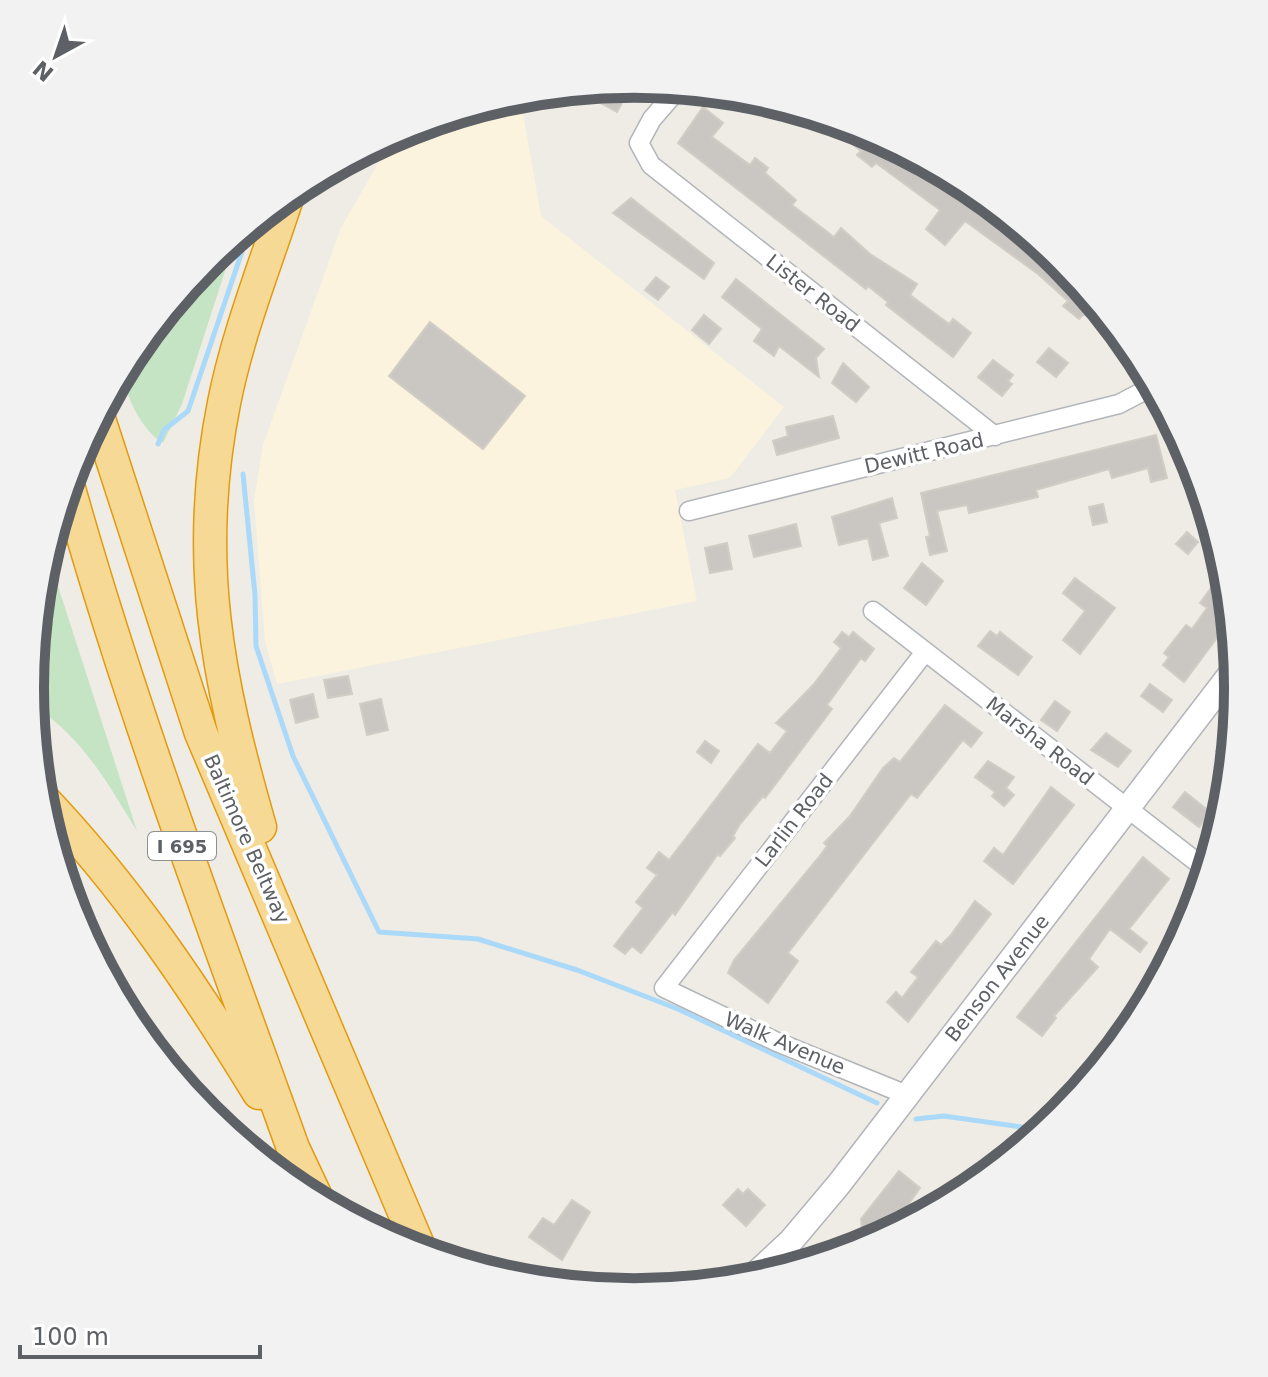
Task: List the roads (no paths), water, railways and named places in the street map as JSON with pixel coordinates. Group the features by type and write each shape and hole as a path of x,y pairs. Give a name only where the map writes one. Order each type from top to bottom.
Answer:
{"highway":[{"path":"281,216 237,349 224,403 210,518 210,559 217,652 229,720 295,949"},
{"name":"Baltimore Beltway","path":"103,432 201,733 295,949 368,1134 414,1236"},
{"name":"I 695","path":"73,504 106,619 151,755 293,1148 308,1180"},
{"path":"58,815 87,846 166,945 293,1148"}],"street":[{"name":"Lister Road","path":"669,100 652,119 639,143 651,165 995,436"},
{"name":"Dewitt Road","path":"689,511 1119,404 1143,390"},
{"name":"Marsha Road","path":"873,611 1198,863"},
{"name":"Larlin Road","path":"664,988 925,652"},
{"name":"Benson Avenue","path":"768,1263 791,1241 907,1095 1224,683"},
{"name":"Walk Avenue","path":"664,988 777,1042 907,1095"}],"waterway":[{"path":"158,444 164,430 188,411 244,246"},
{"path":"243,474 255,595 256,646 293,756 379,932 478,939 577,970 678,1009 877,1103"},
{"path":"916,1119 944,1116 1028,1128"}]}
